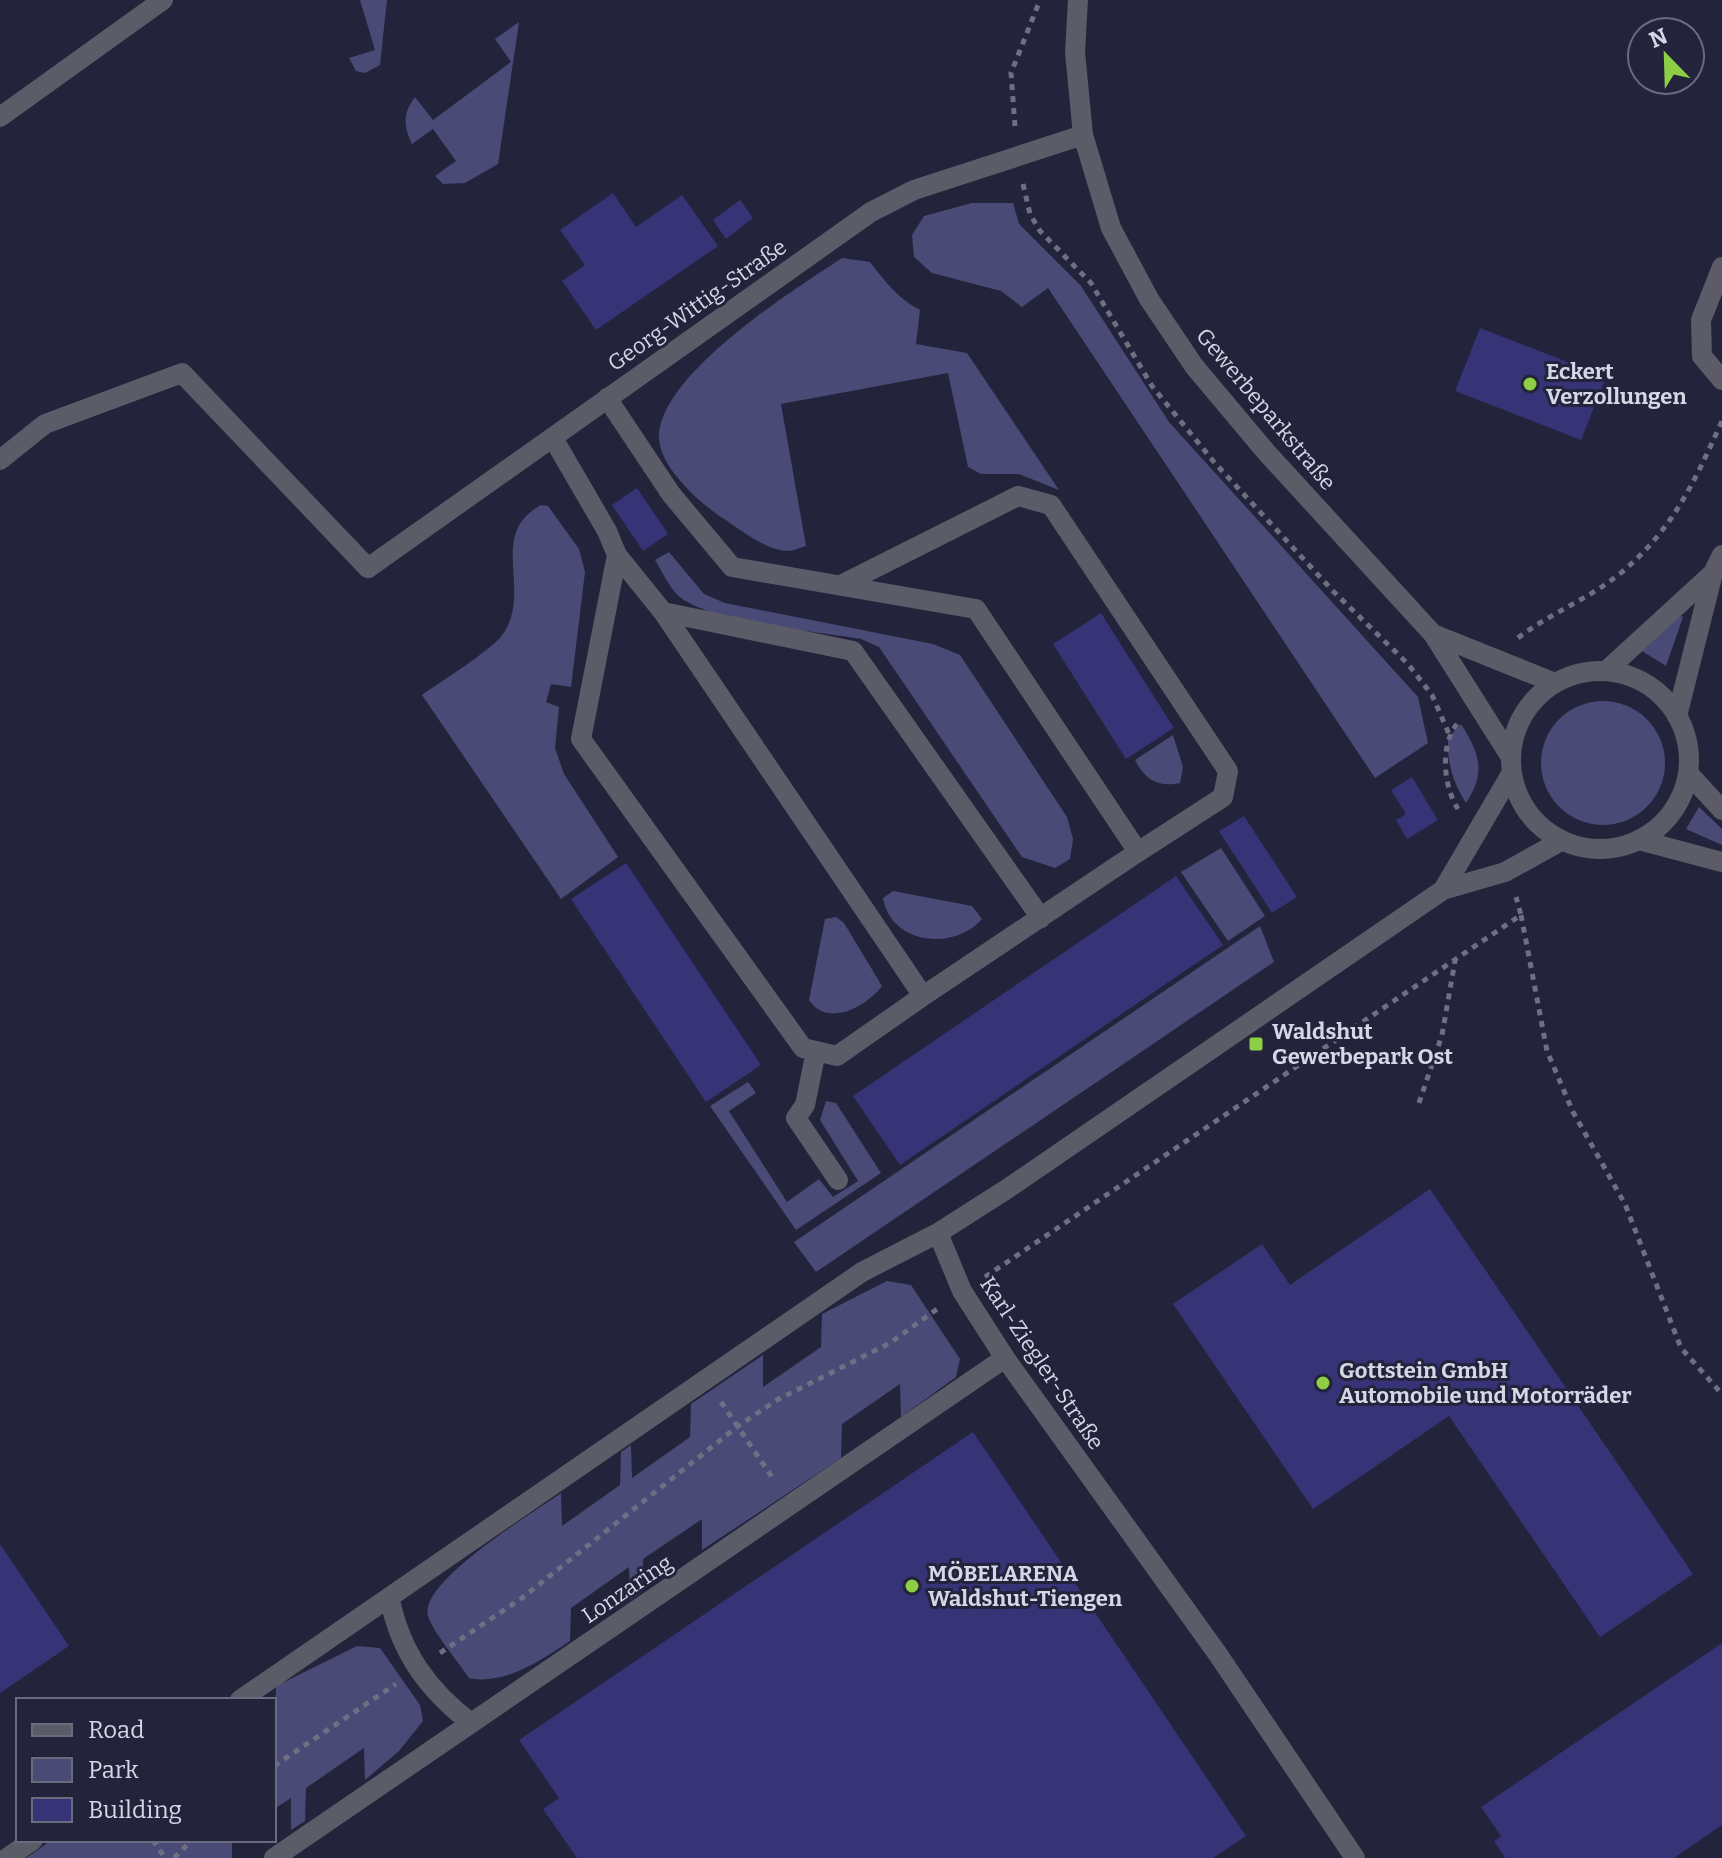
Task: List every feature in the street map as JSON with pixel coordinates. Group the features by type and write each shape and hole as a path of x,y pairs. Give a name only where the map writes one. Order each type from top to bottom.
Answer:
{"street":[{"path":"0,117 163,0"},
{"name":"Gewerbeparkstraße","path":"1078,0 1075,52 1083,135 1111,228 1149,299 1194,366 1267,453 1433,634 1511,765 1520,801 1537,824 1561,841 1587,849 1613,848 1639,840 1662,823 1679,800 1688,773 1688,744 1677,716 1659,693 1635,678 1606,671 1580,673 1555,683 1532,702 1517,727 1511,765"},
{"name":"Georg-Wittig-Straße","path":"0,460 45,424 182,373 368,568 871,212 914,190 1083,135"},
{"path":"1722,267 1701,320 1702,356 1722,380"},
{"path":"607,398 671,494 732,567 976,609 1138,852"},
{"path":"553,438 607,531 617,555 663,612 923,996"},
{"path":"617,555 581,739 803,1048 837,1056 1223,797 1228,771 1051,505 1018,496 841,585"},
{"path":"1606,671 1718,564"},
{"path":"1677,716 1718,564"},
{"path":"663,612 853,651 1041,918"},
{"name":"Gewerbeparkstraße","path":"1433,634 1555,683"},
{"path":"1443,890 1511,765"},
{"path":"1688,773 1722,810"},
{"name":"Gewerbeparkstraße","path":"1639,840 1722,862"},
{"path":"243,1698 707,1382 862,1272 938,1233 1443,890 1505,872 1561,841"},
{"path":"816,1051 805,1105 788,1124 838,1180"},
{"name":"Karl-Ziegler-Straße","path":"938,1233 962,1291 1005,1358 1217,1653 1355,1858"},
{"name":"Lonzaring","path":"274,1858 1005,1358"},
{"path":"390,1600 397,1633 417,1670 444,1703 471,1723"},
{"path":"7,1858 30,1842"}],"path":[{"path":"1501,661 1514,641 1615,577 1657,539 1687,498 1722,421"},
{"path":"1474,704 1449,734 1446,758 1448,786 1455,804 1477,832"},
{"path":"1505,872 1521,915 1547,1051 1573,1112 1625,1204 1681,1348 1722,1394"},
{"path":"276,1765 522,1598 738,1426 777,1400 890,1343 962,1291 1521,915"},
{"path":"1419,1103 1442,1035 1455,960"},
{"path":"707,1382 792,1505"},
{"path":"177,1857 190,1842"}],"green space":[{"path":"360,0 387,0 380,65 365,73 356,71 349,58 375,50"},
{"path":"519,22 498,164 465,183 443,184 435,176 456,161 433,129 412,144 406,125 408,109 415,97 433,120 511,62 495,39"},
{"path":"972,203 1013,203 1019,224 1081,286 1169,422 1418,697 1428,743 1375,778 1048,288 1022,307 1001,291 932,273 914,257 912,235 924,216"},
{"path":"842,258 870,262 898,295 920,310 916,344 967,353 1059,490 1019,474 981,474 968,467 948,373 781,404 806,546 789,551 761,543 709,509 690,492 666,460 659,438 665,413 681,388 732,336"},
{"path":"541,505 548,506 579,549 585,572 571,687 551,684 546,702 559,707 555,748 564,774 618,857 561,899 422,695 477,657 503,634 511,617 514,599 513,547 516,531 525,517"},
{"path":"669,552 704,594 725,603 933,644 960,655 1067,817 1073,839 1070,859 1055,868 1022,857 879,647 861,639 744,621 700,608 675,592 655,560"},
{"path":"1680,616 1683,617 1666,666 1642,651"},
{"path":"1603,701 1627,706 1647,719 1660,739 1665,763 1660,787 1647,807 1627,820 1603,825 1579,820 1559,807 1546,787 1541,763 1546,739 1559,719 1579,706"},
{"path":"1461,724 1473,745 1478,764 1476,782 1466,803 1452,772 1448,747 1448,738"},
{"path":"1173,735 1183,767 1180,783 1158,783 1143,772 1135,760"},
{"path":"1699,807 1722,829 1722,845 1686,829"},
{"path":"1221,848 1265,916 1228,941 1181,872"},
{"path":"893,891 972,906 982,919 956,936 940,939 910,934 888,914 883,898"},
{"path":"836,917 844,923 882,986 857,1007 826,1013 809,1000 825,919"},
{"path":"1260,926 1274,962 816,1272 794,1242"},
{"path":"748,1082 756,1093 729,1111 787,1202 819,1179 833,1197 858,1181 820,1120 826,1101 836,1103 881,1173 796,1230 710,1106"},
{"path":"887,1281 911,1285 960,1359 956,1377 901,1417 900,1384 842,1424 841,1458 702,1550 702,1519 643,1559 643,1591 630,1600 629,1567 571,1608 570,1641 547,1656 509,1675 469,1678 428,1616 430,1602 459,1567 481,1548 561,1493 562,1526 620,1485 621,1452 631,1445 632,1478 690,1437 691,1404 763,1355 763,1387 821,1347 822,1314"},
{"path":"357,1646 380,1648 420,1705 423,1721 399,1751 365,1780 364,1748 306,1788 305,1821 291,1830 291,1798 276,1808 276,1686"},
{"path":"49,1842 232,1842 232,1858 26,1858"}],"building":[{"path":"613,193 636,227 682,195 718,246 596,330 562,281 585,265 560,230"},
{"path":"740,200 753,218 726,239 713,220"},
{"name":"Eckert Verzollungen","path":"1480,328 1606,377 1581,440 1455,391"},
{"path":"637,488 668,534 643,551 612,505"},
{"path":"1101,613 1174,728 1126,759 1053,644"},
{"path":"1412,777 1438,820 1407,839 1396,820 1406,814 1391,790"},
{"path":"1244,816 1297,897 1272,913 1219,831"},
{"path":"626,863 761,1065 706,1102 571,899"},
{"path":"1176,876 1223,945 900,1165 853,1096"},
{"path":"1430,1189 1693,1574 1600,1637 1449,1416 1313,1509 1173,1304 1262,1244 1290,1285"},
{"name":"MÖBELARENA Waldshut-Tiengen","path":"973,1432 1246,1836 1213,1858 577,1858 543,1809 559,1798 519,1740"},
{"path":"0,1544 69,1646 0,1693"},
{"path":"1722,1643 1722,1825 1674,1858 1505,1858 1494,1841 1501,1836 1481,1807"}],"place":[{"name":"Eckert Verzollungen","path":"1530,384"},
{"name":"Waldshut Gewerbepark Ost","path":"1256,1044"},
{"name":"Gottstein GmbH Automobile und Motorräder","path":"1323,1383"},
{"name":"MÖBELARENA Waldshut-Tiengen","path":"912,1586"}]}
